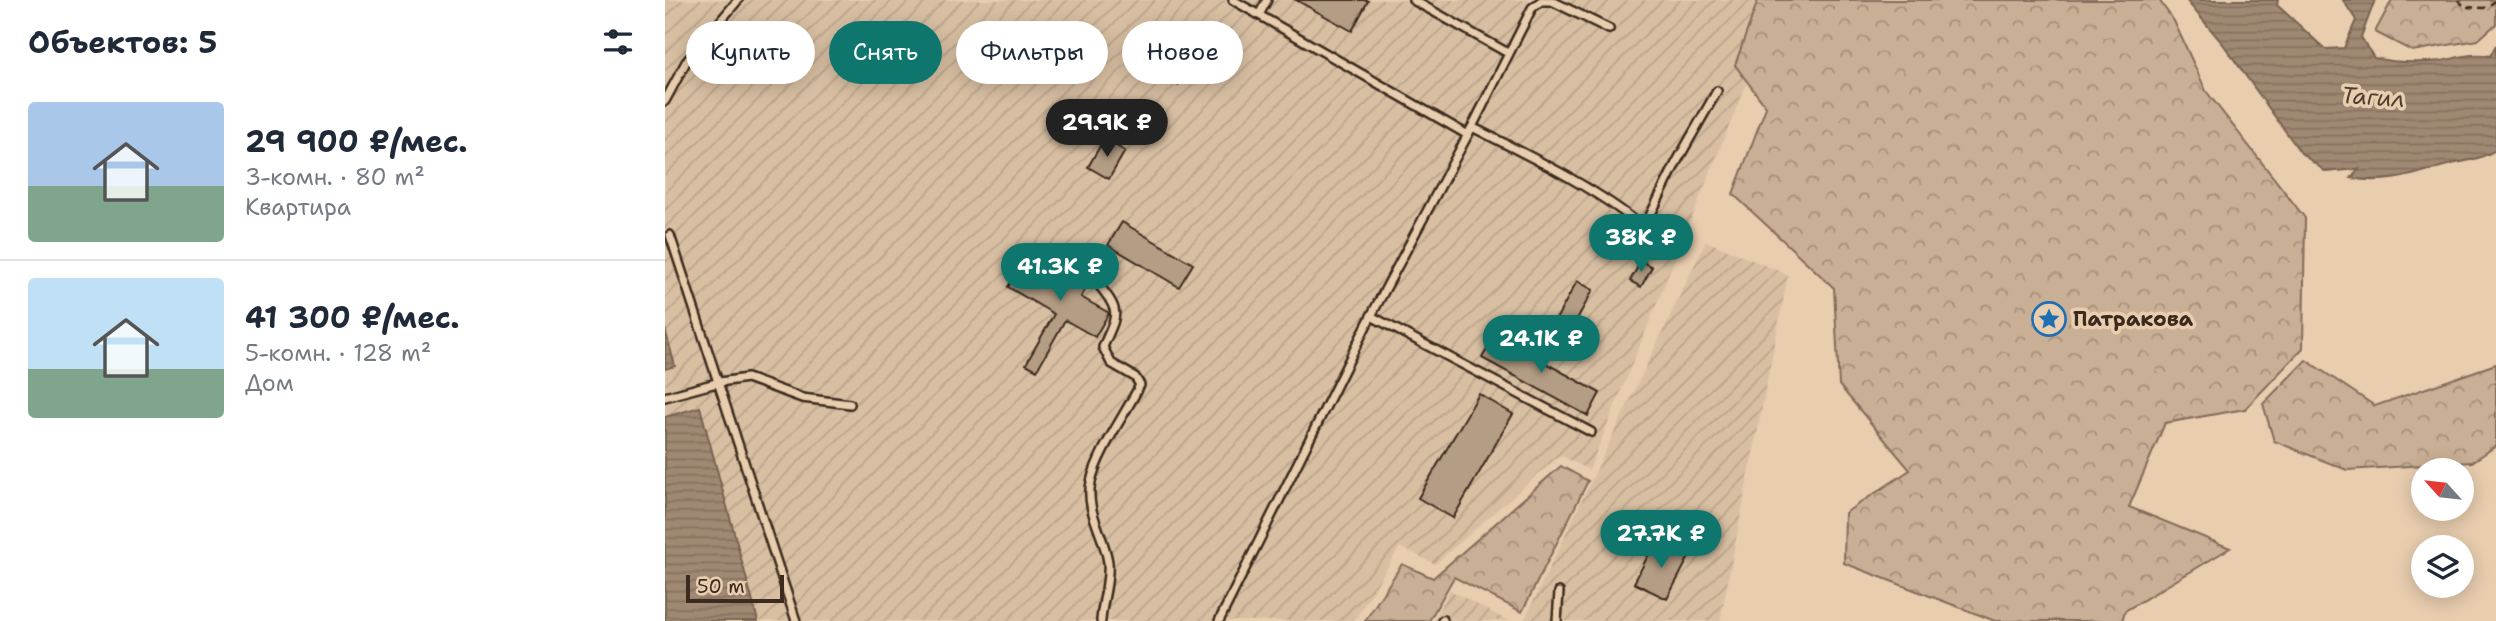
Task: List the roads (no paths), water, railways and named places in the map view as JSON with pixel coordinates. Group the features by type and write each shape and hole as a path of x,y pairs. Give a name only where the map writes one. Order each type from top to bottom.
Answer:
{"lane":[{"path":"665,101 687,62 738,0"},
{"path":"1233,0 1470,131 1541,162 1630,216 1644,228"},
{"path":"1259,15 1267,0"},
{"path":"1413,0 1508,53"},
{"path":"1219,621 1371,316 1532,8 1541,1 1552,1 1609,29"},
{"path":"1644,251 1644,228 1676,163 1717,91"},
{"path":"670,235 796,621"},
{"path":"1098,284 1114,303 1115,319 1103,347 1111,363 1135,377 1140,385 1097,463 1091,482 1089,500 1108,560 1107,588 1101,621"},
{"path":"1371,316 1591,432"},
{"path":"665,397 720,382 747,378 802,398 850,404"},
{"path":"1557,621 1559,592"}],"water":[{"name":"Тагил","path":"2186,0 2278,0 2277,5 2325,49 2344,48 2356,20 2343,0 2375,0 2361,37 2374,58 2382,60 2424,62 2471,55 2490,56 2496,45 2496,150 2477,158 2386,180 2351,178 2359,169 2326,172 2301,153 2223,44"},
{"path":"665,329 675,366 665,369"},
{"path":"700,407 758,621 665,621 665,417"}],"place":[{"name":"Патракова","path":"2049,319"}]}
